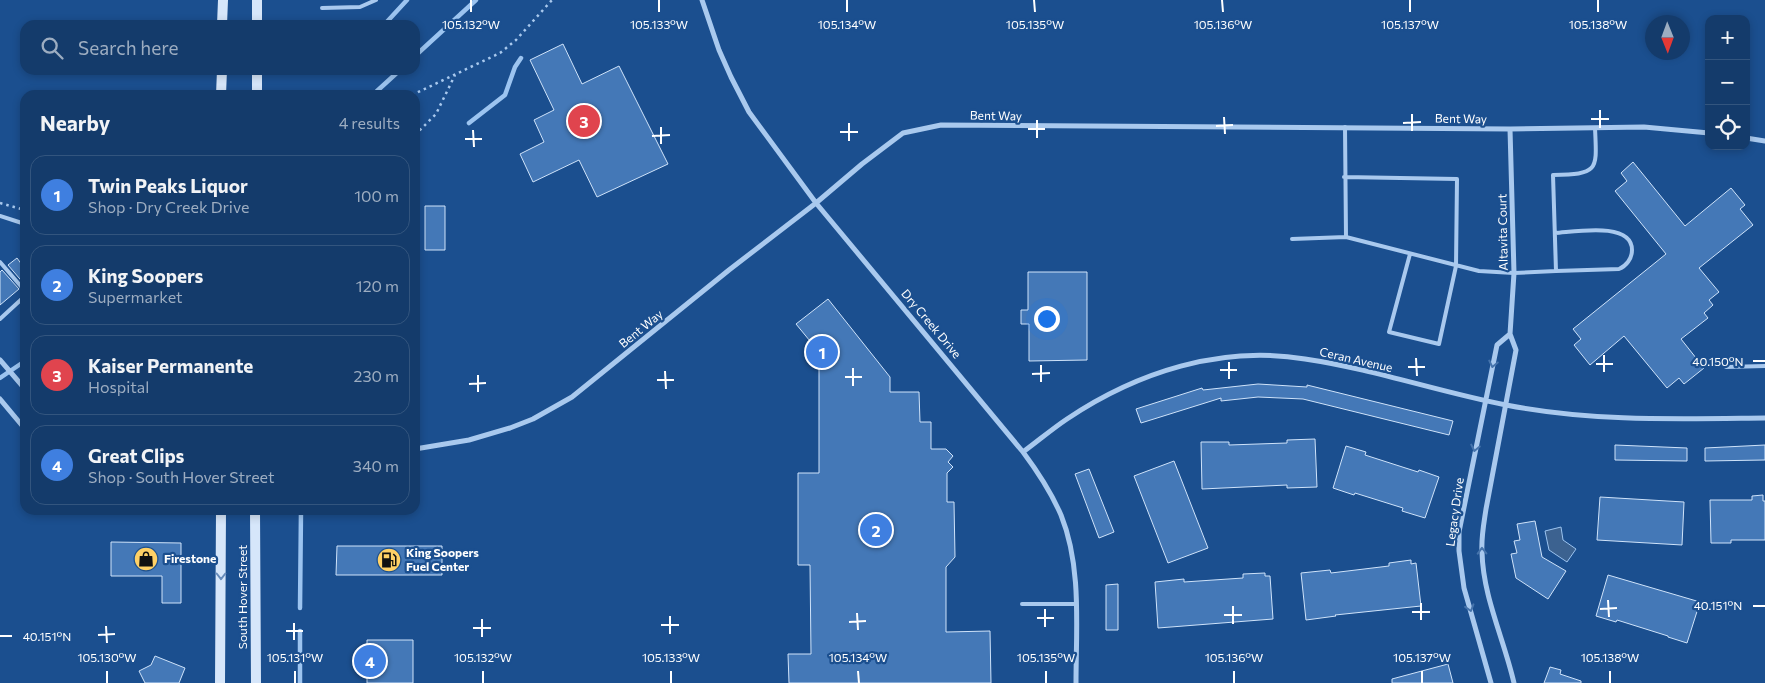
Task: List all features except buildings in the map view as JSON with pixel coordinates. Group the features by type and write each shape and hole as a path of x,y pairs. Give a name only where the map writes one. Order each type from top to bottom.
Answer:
{"main road":[{"path":"222,20 223,0"},
{"path":"257,0 257,20"},
{"path":"222,75 222,90"},
{"path":"257,75 258,90"},
{"name":"South Hover Street","path":"220,683 221,515"},
{"name":"South Hover Street","path":"255,515 256,683"}],"street":[{"name":"Dry Creek Drive","path":"702,0 719,50 739,95 750,112 816,203 1023,452 1038,472 1051,495 1066,529 1074,567 1076,683"},
{"name":"Bent Way","path":"420,448 469,440 510,428 533,419 572,397 903,133 942,125 1510,130 1644,127 1705,133"},
{"name":"Altavita Court","path":"1506,405 1516,350 1510,334 1514,273 1510,130"},
{"path":"1750,139 1765,141"},
{"path":"1485,400 1497,345 1510,334"},
{"name":"Ceran Avenue","path":"1023,452 1067,419 1126,385 1182,365 1230,356 1268,355 1315,360 1506,405 1574,415 1666,420 1765,418"},
{"path":"0,360 20,383"},
{"path":"0,399 20,423"},
{"name":"Legacy Drive","path":"1485,400 1461,524 1459,551 1464,588 1491,683"},
{"path":"1506,405 1482,534 1482,552 1489,599 1514,683"}],"lane":[{"path":"322,8 360,7 376,0"},
{"path":"1345,128 1346,237"},
{"path":"1556,271 1554,175 1579,174 1590,170 1596,161 1596,128"},
{"path":"1344,177 1457,179 1456,266 1439,344 1389,332 1410,254"},
{"path":"0,216 20,222"},
{"path":"1292,240 1346,237 1479,272 1514,273 1619,269 1629,260 1632,249 1630,242 1626,236 1615,231 1555,233"},
{"path":"0,262 20,285"},
{"path":"0,319 20,301"},
{"path":"1726,367 1765,366"},
{"path":"1022,604 1076,604"}],"path":[{"path":"420,91 496,55 506,48 552,0"},
{"path":"420,130 436,114 455,75"},
{"path":"0,203 20,209"}],"water":[{"path":"1561,527 1563,540 1576,549 1567,562 1549,550 1545,531"}],"waterway":[{"path":"389,20 407,0"},
{"path":"420,51 476,0"},
{"path":"469,123 505,95 515,67 521,58"},
{"path":"378,90 395,75"},
{"path":"0,378 20,364"},
{"path":"300,608 301,515"},
{"path":"300,631 300,683"}],"place":[{"name":"Kaiser Permanente","path":"584,121"},
{"name":"Twin Peaks Liquor","path":"822,352"},
{"name":"King Soopers","path":"876,530"},
{"name":"Firestone","path":"146,559"},
{"name":"King Soopers Fuel Center","path":"389,560"},
{"name":"Great Clips","path":"370,661"}]}
